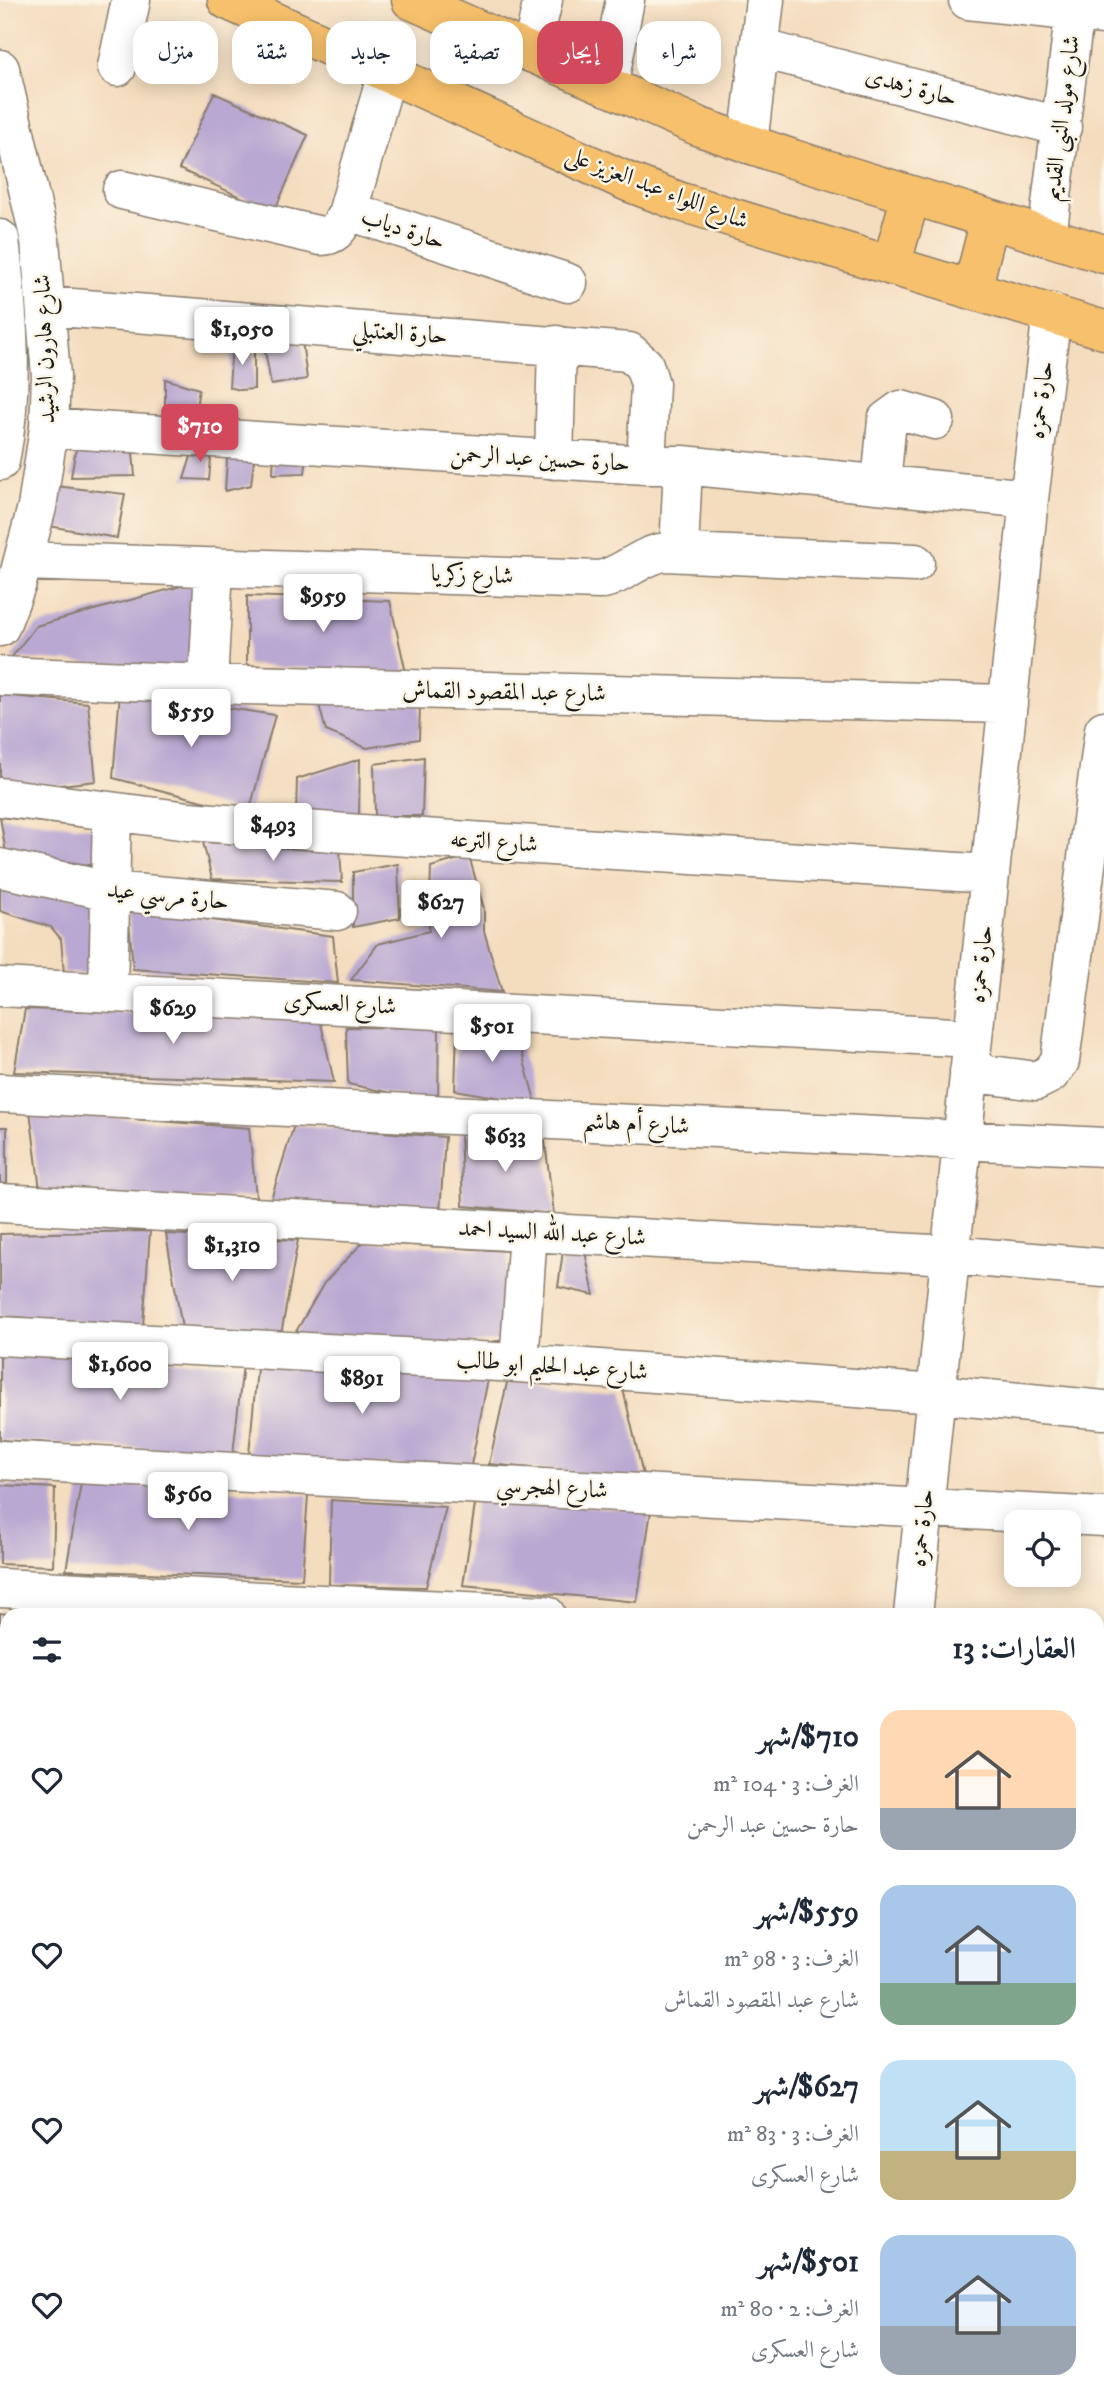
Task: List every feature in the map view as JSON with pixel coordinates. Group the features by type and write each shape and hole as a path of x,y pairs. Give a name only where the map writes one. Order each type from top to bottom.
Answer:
{"main road":[{"name":"شارع اللواء عبد العزيز على","path":"227,0 326,45"},
{"path":"411,0 700,127 1104,254"},
{"name":"شارع اللواء عبد العزيز على","path":"411,84 638,186 728,218 1104,330"},
{"path":"891,266 911,195"},
{"path":"972,290 990,219"}],"street":[{"path":"117,67 131,0"},
{"path":"531,53 543,0"},
{"path":"608,87 625,0"},
{"path":"748,144 765,0"},
{"path":"968,0 1085,9"},
{"name":"شارع مولد النبى القديم","path":"1047,237 1062,127 1085,9"},
{"name":"حارة زهدى","path":"760,48 1062,127"},
{"name":"شارع هارون الرشيد","path":"0,69 40,240 51,376 49,428 37,507 17,583 0,627"},
{"path":"347,214 384,84"},
{"name":"حارة دياب","path":"122,190 321,236 328,236 339,229 347,214 355,213 568,283"},
{"name":"شارع هارون الرشيد","path":"0,239 10,375 5,437 0,461"},
{"name":"حارة العنتبلي","path":"47,306 629,352 644,365 650,384 664,465"},
{"name":"حارة حمزه","path":"914,1608 1029,499 1052,313"},
{"path":"554,460 557,345"},
{"path":"881,484 887,420 901,411 935,420"},
{"name":"حارة حسين عبد الرحمن","path":"49,428 664,465 1029,499"},
{"path":"664,465 678,552"},
{"name":"شارع زكريا","path":"23,561 600,579 610,577 651,555 678,552 915,563"},
{"path":"208,684 214,567"},
{"name":"شارع عبد المقصود القماش","path":"0,676 208,684 1008,704"},
{"name":"شارع العسكرى","path":"0,987 108,992 971,1055 1036,1081 1050,1074 1060,1062 1087,990 1104,730"},
{"name":"شارع الترعه","path":"0,797 188,821 990,874"},
{"path":"108,992 112,812"},
{"name":"حارة مرسي عيد","path":"0,868 110,891 337,911"},
{"name":"شارع أم هاشم","path":"0,1093 1104,1147"},
{"name":"شارع عبد الله السيد احمد","path":"0,1203 950,1255 1104,1268"},
{"path":"519,1363 528,1232"},
{"name":"شارع عبد الحليم ابو طالب","path":"0,1336 519,1363 936,1394 1104,1410"},
{"name":"شارع الهجرسي","path":"0,1460 1104,1517"},
{"path":"0,1588 404,1608"}],"building":[{"path":"214,93 308,135 274,212 179,169"},
{"path":"302,341 307,379 271,385 264,344"},
{"path":"254,343 254,389 240,390 229,387 232,344"},
{"path":"165,379 199,389 193,427 165,427"},
{"path":"275,426 311,429 305,473 273,474"},
{"path":"78,437 132,441 135,476 71,477"},
{"path":"228,444 255,451 251,485 225,491"},
{"path":"194,447 212,447 209,480 184,479"},
{"path":"55,486 125,494 117,538 49,526"},
{"path":"203,580 196,669 11,658 36,626"},
{"path":"247,596 390,601 406,673 247,665"},
{"path":"120,692 275,715 249,813 113,778"},
{"path":"0,695 88,703 96,781 43,787 0,781"},
{"path":"318,701 420,705 419,739 367,748 326,731"},
{"path":"424,757 422,816 375,816 374,764"},
{"path":"360,759 359,814 296,815 297,779"},
{"path":"0,817 101,829 96,866 6,853"},
{"path":"203,842 340,849 342,882 212,879"},
{"path":"469,856 484,909 484,931 502,992 351,980 378,944 429,931 431,867"},
{"path":"398,864 400,918 353,927 353,872"},
{"path":"0,884 98,904 96,975 64,973 61,939 51,927 0,911"},
{"path":"128,909 333,936 338,983 133,969"},
{"path":"25,1009 320,1019 334,1082 14,1072"},
{"path":"514,1025 536,1104 455,1090 457,1030"},
{"path":"346,1027 439,1028 438,1103 348,1084"},
{"path":"30,1111 249,1128 256,1197 42,1206"},
{"path":"294,1125 445,1137 440,1213 270,1202"},
{"path":"0,1127 7,1127 7,1187 0,1186"},
{"path":"460,1132 545,1142 554,1214 463,1206"},
{"path":"150,1231 143,1326 0,1316 0,1234"},
{"path":"166,1234 298,1240 281,1335 183,1334"},
{"path":"363,1242 508,1251 506,1340 464,1345 290,1342 324,1283"},
{"path":"584,1247 594,1295 558,1287 563,1251"},
{"path":"0,1352 243,1364 233,1454 0,1440"},
{"path":"258,1358 488,1379 471,1465 248,1465"},
{"path":"508,1378 623,1389 644,1479 489,1464"},
{"path":"81,1483 308,1495 302,1579 66,1570"},
{"path":"0,1485 55,1488 53,1566 0,1564"},
{"path":"476,1498 651,1511 637,1602 463,1585"},
{"path":"331,1500 446,1507 426,1587 329,1585"}]}
